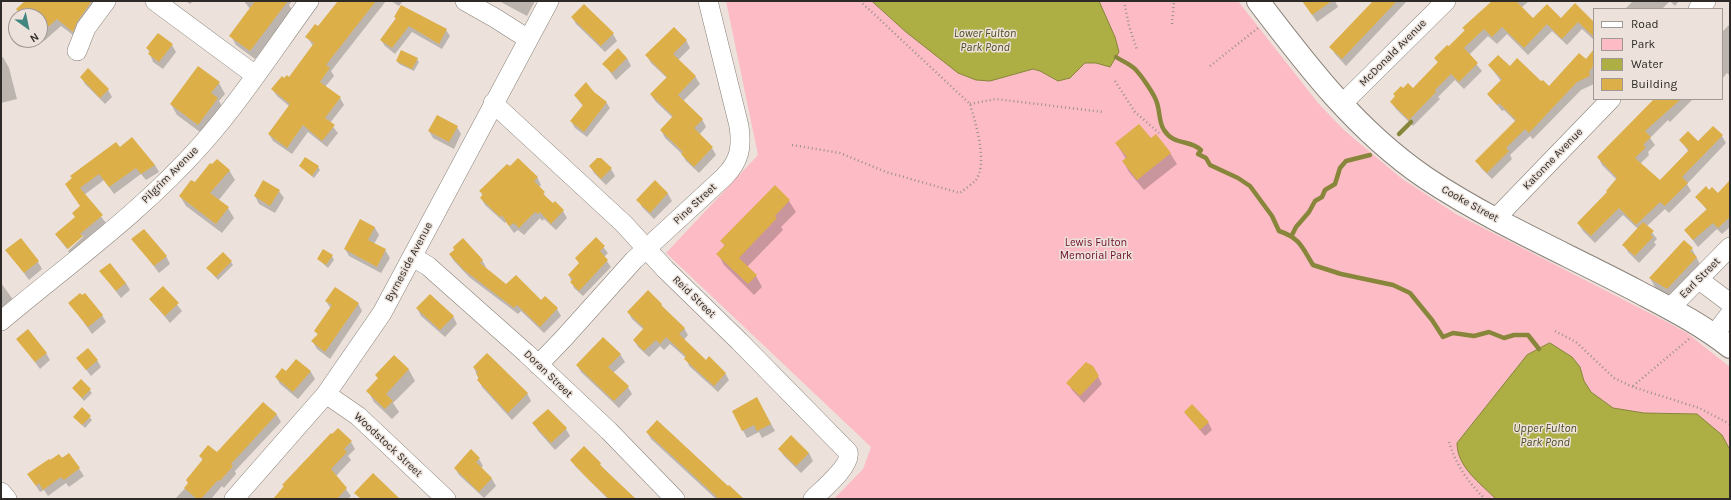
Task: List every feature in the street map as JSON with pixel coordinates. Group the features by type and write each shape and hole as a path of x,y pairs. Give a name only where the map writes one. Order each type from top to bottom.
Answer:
{"main road":[{"name":"Cooke Street","path":"1258,1 1312,72 1341,105 1378,140 1411,167 1442,188 1496,218 1670,308 1722,341"}],"street":[{"path":"77,51 86,28 106,1"},
{"path":"155,1 255,75"},
{"name":"Pilgrim Avenue","path":"1,320 128,217 201,145 255,75 309,1"},
{"path":"465,1 528,39"},
{"name":"Byrneside Avenue","path":"234,499 326,394 382,313 413,257 493,103 549,1"},
{"name":"Pine Street","path":"538,365 646,248 724,177 737,161 741,144 739,126 708,1"},
{"name":"McDonald Avenue","path":"1341,105 1446,1"},
{"name":"Katonne Avenue","path":"1496,218 1610,100"},
{"name":"Reid Street","path":"493,103 587,188 628,228 665,269 739,341 848,452 849,458 844,466 813,499"},
{"name":"Earl Street","path":"1670,308 1730,247"},
{"name":"Doran Street","path":"413,257 428,266 538,365 608,431 675,499"},
{"path":"1698,279 1730,303"},
{"path":"1722,341 1730,314"},
{"name":"Woodstock Street","path":"326,394 358,416 446,499"},
{"path":"1,492 7,499"}],"path":[{"path":"792,146 840,153 886,172 960,192 976,180 982,158 976,124 970,104 860,1"},
{"path":"1124,1 1129,26 1137,50"},
{"path":"1172,24 1174,1"},
{"path":"1210,66 1260,26"},
{"path":"1115,81 1135,112 1159,133"},
{"path":"970,104 996,99 1103,112"},
{"path":"1555,331 1576,342 1596,363 1614,378 1633,387 1699,408 1730,424"},
{"path":"1633,387 1692,336"},
{"path":"1449,442 1454,458 1469,484 1485,499"}],"green space":[{"name":"Lewis Fulton Memorial Park","path":"726,1 1238,1 1318,103 1344,130 1401,178 1456,214 1687,333 1730,367 1730,499 834,499 863,469 871,447 666,253 758,155"}],"water":[{"name":"Lower Fulton Park Pond","path":"872,1 1099,1 1115,37 1119,52 1110,67 1096,63 1085,63 1070,78 1058,81 1040,71 1033,69 990,81 976,80 958,73 906,32"},
{"name":"Upper Fulton Park Pond","path":"1550,343 1572,357 1580,367 1584,381 1591,392 1613,408 1644,413 1697,414 1722,435 1730,450 1730,499 1496,499 1470,474 1465,467 1458,452 1457,443 1527,355"}],"building":[{"path":"25,1 92,1 77,22 73,32 57,19 48,27 48,8 17,8"},
{"path":"255,1 288,1 250,51 229,36"},
{"path":"338,1 376,1 326,65 330,68 320,82 341,97 325,118 335,125 322,141 303,125 287,148 268,134 290,104 271,89 282,76 284,78 287,75 289,77 314,43 305,37 315,24 318,26"},
{"path":"1302,1 1332,1 1312,15"},
{"path":"1373,1 1397,1 1342,59 1329,47"},
{"path":"1492,1 1516,1 1533,18 1547,4 1561,18 1575,3 1593,21 1593,36 1578,22 1562,39 1547,24 1524,48 1502,27 1492,37 1484,29 1464,48 1478,63 1459,82 1451,74 1409,120 1390,102 1395,96 1393,94 1401,86 1403,88 1408,83 1413,88 1438,62 1434,58 1465,30 1462,28"},
{"path":"584,4 614,33 601,46 571,17"},
{"path":"401,5 447,29 439,44 409,26 392,48 380,40 396,18 394,17"},
{"path":"674,27 687,40 673,54 696,76 678,95 703,119 694,128 713,147 694,167 681,154 683,152 660,130 673,116 650,94 667,77 645,55"},
{"path":"158,33 173,44 159,62 148,54 150,51 146,48"},
{"path":"618,48 627,58 612,73 602,64"},
{"path":"401,50 418,58 412,69 396,61"},
{"path":"1593,50 1593,66 1589,72 1590,76 1577,82 1529,133 1525,129 1506,148 1509,151 1487,173 1475,161 1516,120 1499,103 1497,105 1487,94 1502,79 1488,65 1498,55 1510,66 1517,58 1541,81 1543,80 1549,86 1579,53 1586,59"},
{"path":"198,66 220,82 211,93 218,98 198,125 170,104"},
{"path":"88,68 109,89 100,98 80,77"},
{"path":"586,82 594,92 607,102 584,132 570,121 583,105 574,95"},
{"path":"1653,100 1680,100 1645,131 1651,137 1643,145 1646,147 1635,158 1660,180 1689,150 1679,140 1688,131 1698,141 1713,126 1723,135 1682,177 1688,183 1665,206 1660,202 1636,225 1619,208 1591,236 1577,223 1607,192 1606,191 1617,178 1597,157"},
{"path":"437,115 458,126 449,142 428,131"},
{"path":"1139,124 1151,138 1156,134 1171,153 1137,180 1122,161 1127,157 1115,143"},
{"path":"132,137 155,165 141,174 136,168 109,187 99,174 80,188 103,215 80,234 83,236 68,249 55,234 75,217 72,213 80,206 65,184 72,178 70,176 116,142 120,147"},
{"path":"305,157 319,166 312,176 299,166"},
{"path":"518,158 538,177 534,181 545,192 543,194 553,203 555,201 564,210 551,224 540,212 538,214 535,212 519,228 514,223 509,226 502,215 500,217 480,198 483,194 479,191 507,164 510,166"},
{"path":"597,158 601,158 612,168 601,179 589,166"},
{"path":"217,159 230,170 210,193 229,207 216,224 179,196 191,180 195,182 210,163 212,164"},
{"path":"263,180 280,190 270,206 254,196"},
{"path":"655,180 668,193 650,213 636,200"},
{"path":"1730,180 1730,217 1718,228 1713,223 1693,240 1684,230 1707,209 1695,197 1706,186 1709,190 1712,187 1718,193"},
{"path":"775,185 790,200 775,216 777,218 739,258 757,275 748,284 716,254 725,245 720,241"},
{"path":"360,219 375,227 368,240 386,249 377,267 344,249"},
{"path":"1643,222 1654,231 1650,235 1653,237 1635,256 1622,245"},
{"path":"144,229 167,256 154,266 131,239"},
{"path":"596,237 605,246 600,251 608,260 579,291 570,282 573,279 568,275 579,263 575,258"},
{"path":"21,238 39,261 24,273 5,250"},
{"path":"463,238 483,260 480,263 506,284 516,275 541,300 545,296 558,308 540,327 517,305 514,308 464,270 449,254 454,250 453,247"},
{"path":"1684,240 1693,248 1690,251 1697,257 1667,289 1649,278"},
{"path":"323,249 333,255 326,265 317,259"},
{"path":"223,252 232,261 216,277 206,268"},
{"path":"110,263 126,283 116,291 99,271"},
{"path":"163,286 179,303 165,316 149,299"},
{"path":"335,287 359,303 325,352 311,341 318,334 314,331 332,305 325,301"},
{"path":"648,290 685,328 679,334 706,360 709,356 726,373 714,386 684,359 686,356 666,337 660,344 656,340 644,351 633,340 644,328 627,312"},
{"path":"80,293 82,295 85,293 103,315 88,327 68,303"},
{"path":"430,294 454,316 440,330 416,308"},
{"path":"28,329 47,353 35,362 16,339"},
{"path":"603,337 621,354 608,367 629,386 614,401 576,365"},
{"path":"88,348 98,360 86,370 76,358"},
{"path":"487,353 528,393 508,413 477,380 479,377 476,374 478,372 473,367"},
{"path":"394,355 409,369 386,394 393,401 385,409 366,391 378,378 375,375"},
{"path":"296,359 311,371 293,392 275,377 282,368 286,371"},
{"path":"1086,362 1093,366 1099,376 1080,396 1066,383"},
{"path":"81,379 91,389 82,398 72,388"},
{"path":"757,397 771,424 757,431 754,425 742,431 732,411"},
{"path":"263,402 277,414 231,464 233,466 220,481 218,480 201,499 197,499 184,488 188,483 186,480 203,459 199,456 208,445 217,452"},
{"path":"1192,404 1209,422 1200,430 1184,412"},
{"path":"82,407 91,416 82,425 73,417"},
{"path":"548,409 567,428 551,443 532,423"},
{"path":"657,420 744,499 715,499 717,497 646,432"},
{"path":"338,428 352,441 344,449 347,452 331,469 347,488 337,499 273,499 284,486 282,485 331,433 332,434"},
{"path":"791,435 809,453 796,466 778,449"},
{"path":"584,446 601,463 600,465 636,499 609,499 589,480 570,460"},
{"path":"471,449 480,458 476,462 492,478 479,492 454,468"},
{"path":"69,453 80,468 64,480 61,477 43,490 39,483 36,486 27,474 59,454 62,458"},
{"path":"373,473 400,499 361,499 354,493"}],"waterway":[{"path":"1116,57 1135,69 1148,85 1157,103 1162,127 1168,135 1172,138 1197,147 1201,150 1198,154 1206,158 1210,165 1238,178 1250,186 1272,216 1279,231 1296,240 1303,248 1313,265 1341,274 1393,285 1410,293 1432,320 1443,337 1453,333 1474,336 1489,332 1504,338 1514,335 1528,335 1539,349"},
{"path":"1399,134 1411,122"},
{"path":"1292,235 1315,201 1322,197 1325,190 1335,184 1340,168 1346,161 1370,155"}]}
